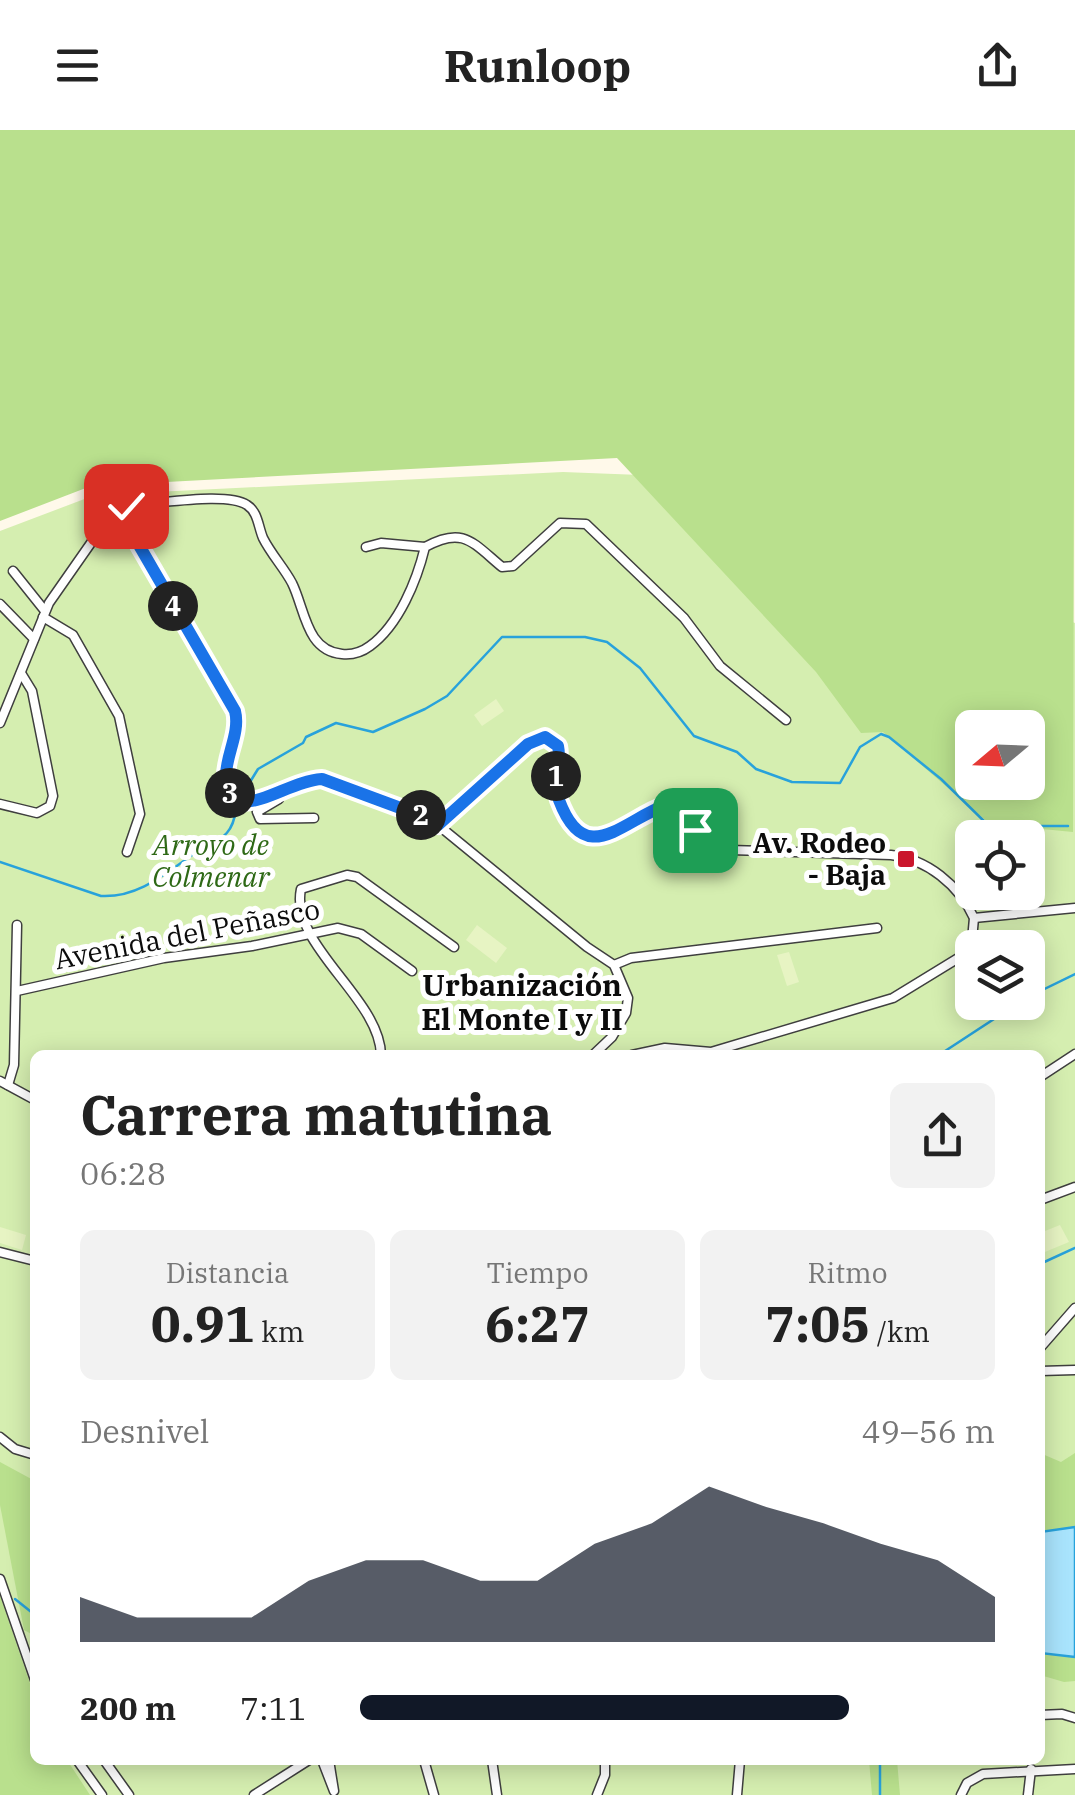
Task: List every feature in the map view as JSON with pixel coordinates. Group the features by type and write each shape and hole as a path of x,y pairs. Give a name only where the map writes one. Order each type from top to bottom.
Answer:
{"street":[{"path":"0,723 55,592 108,520 123,516 140,504 227,500 246,504 292,584 311,634 318,644 342,654 355,654 378,640 410,592 424,546"},
{"path":"123,516 235,711 237,727 225,774 232,796 247,803 308,780 322,779 438,825 614,965 628,998 626,1013 612,1038 599,1050"},
{"path":"366,547 380,543 424,546 456,535 468,539 502,567 513,566 560,522 586,524 684,618 720,666 786,720"},
{"path":"12,572 44,614 73,635 119,716 140,814 127,852"},
{"path":"0,604 34,639"},
{"path":"0,804 37,814 50,806 53,796 32,691 21,673"},
{"path":"438,825 528,744 545,737 558,746 558,797 573,825 589,837 605,837 648,812 682,803 700,838 730,850 891,855 917,860 948,884 974,918 972,940 960,957 893,998 718,1050"},
{"path":"280,790 279,799 258,812 260,820 314,818"},
{"path":"381,1050 374,1023 312,932 300,904 301,889 347,875 357,876 454,946"},
{"path":"974,918 1075,908"},
{"path":"16,926 14,1065 4,1083 30,1097"},
{"name":"Avenida del Peñasco","path":"17,991 164,958 252,946 338,928 361,934 412,972"},
{"path":"614,965 630,958 877,928"},
{"path":"656,1050 688,1050"},
{"path":"1045,1074 1075,1054"},
{"path":"1045,1198 1075,1187"},
{"path":"0,1252 30,1260"},
{"path":"1045,1342 1075,1308"},
{"path":"1045,1371 1075,1370"},
{"path":"0,1437 30,1453"},
{"path":"0,1578 30,1665"},
{"path":"1045,1716 1075,1718"},
{"path":"81,1765 102,1795"},
{"path":"89,1765 90,1778"},
{"path":"108,1765 130,1795"},
{"path":"254,1795 301,1765"},
{"path":"327,1765 335,1793"},
{"path":"425,1765 434,1795"},
{"path":"493,1765 498,1795"},
{"path":"596,1795 605,1765"},
{"path":"737,1795 740,1765"},
{"path":"1028,1795 1031,1769"},
{"path":"962,1795 968,1783 983,1774 1075,1769"}],"green space":[{"path":"0,130 1075,130 1073,832 1045,829 1045,820 985,820 962,800 1045,800 1045,710 955,710 955,794 883,732 861,733 816,672 617,458 91,486 0,521"},
{"name":"Arroyo de Colmenar","path":"563,472 692,477 1075,623 1075,1795 0,1795 0,531 95,495"},
{"path":"496,699 504,711 482,726 474,715"},
{"path":"477,925 507,948 496,963 466,940"},
{"path":"789,952 799,982 787,986 777,955"},
{"path":"1060,1225 1069,1242 1045,1252 1045,1231"},
{"path":"0,1227 26,1235 22,1250 0,1243"},
{"path":"1075,1453 1075,1527 1045,1531 1045,1455 1061,1462"},
{"path":"0,1462 30,1478 30,1633 24,1630 0,1505"},
{"path":"0,1596 30,1683 30,1765 70,1765 90,1795 0,1795"},
{"path":"1045,1654 1075,1657 1075,1681 1045,1676"},
{"path":"869,1765 897,1765 900,1795 872,1795"}],"water":[{"path":"1075,1527 1075,1657 1045,1654 1045,1531"}],"waterway":[{"path":"242,795 258,769 303,743 306,737 336,723 373,732 447,696 502,637 585,637 607,642 640,668 694,736 737,752 756,769 792,782 840,783 860,747 881,734 941,779 989,826 1068,826"},
{"path":"0,862 101,896 114,896 151,883 222,838 231,827 236,809"},
{"path":"1045,989 1075,974"},
{"path":"947,1050 992,1020"},
{"path":"1045,1262 1075,1248"},
{"path":"15,1599 30,1611"},
{"path":"880,1765 880,1795"}],"place":[{"name":"Av. Rodeo - Baja","path":"906,859"}],"district":[{"name":"Urbanización El Monte I y II","path":"522,1003"}],"route":[{"path":"126,506 125,521 235,711 237,727 225,774 232,796 239,802 247,803 308,780 322,779 438,825 528,744 545,737 558,746 560,754 555,783 558,797 573,825 589,837 605,837 648,812 675,802 688,808 695,830"}]}
